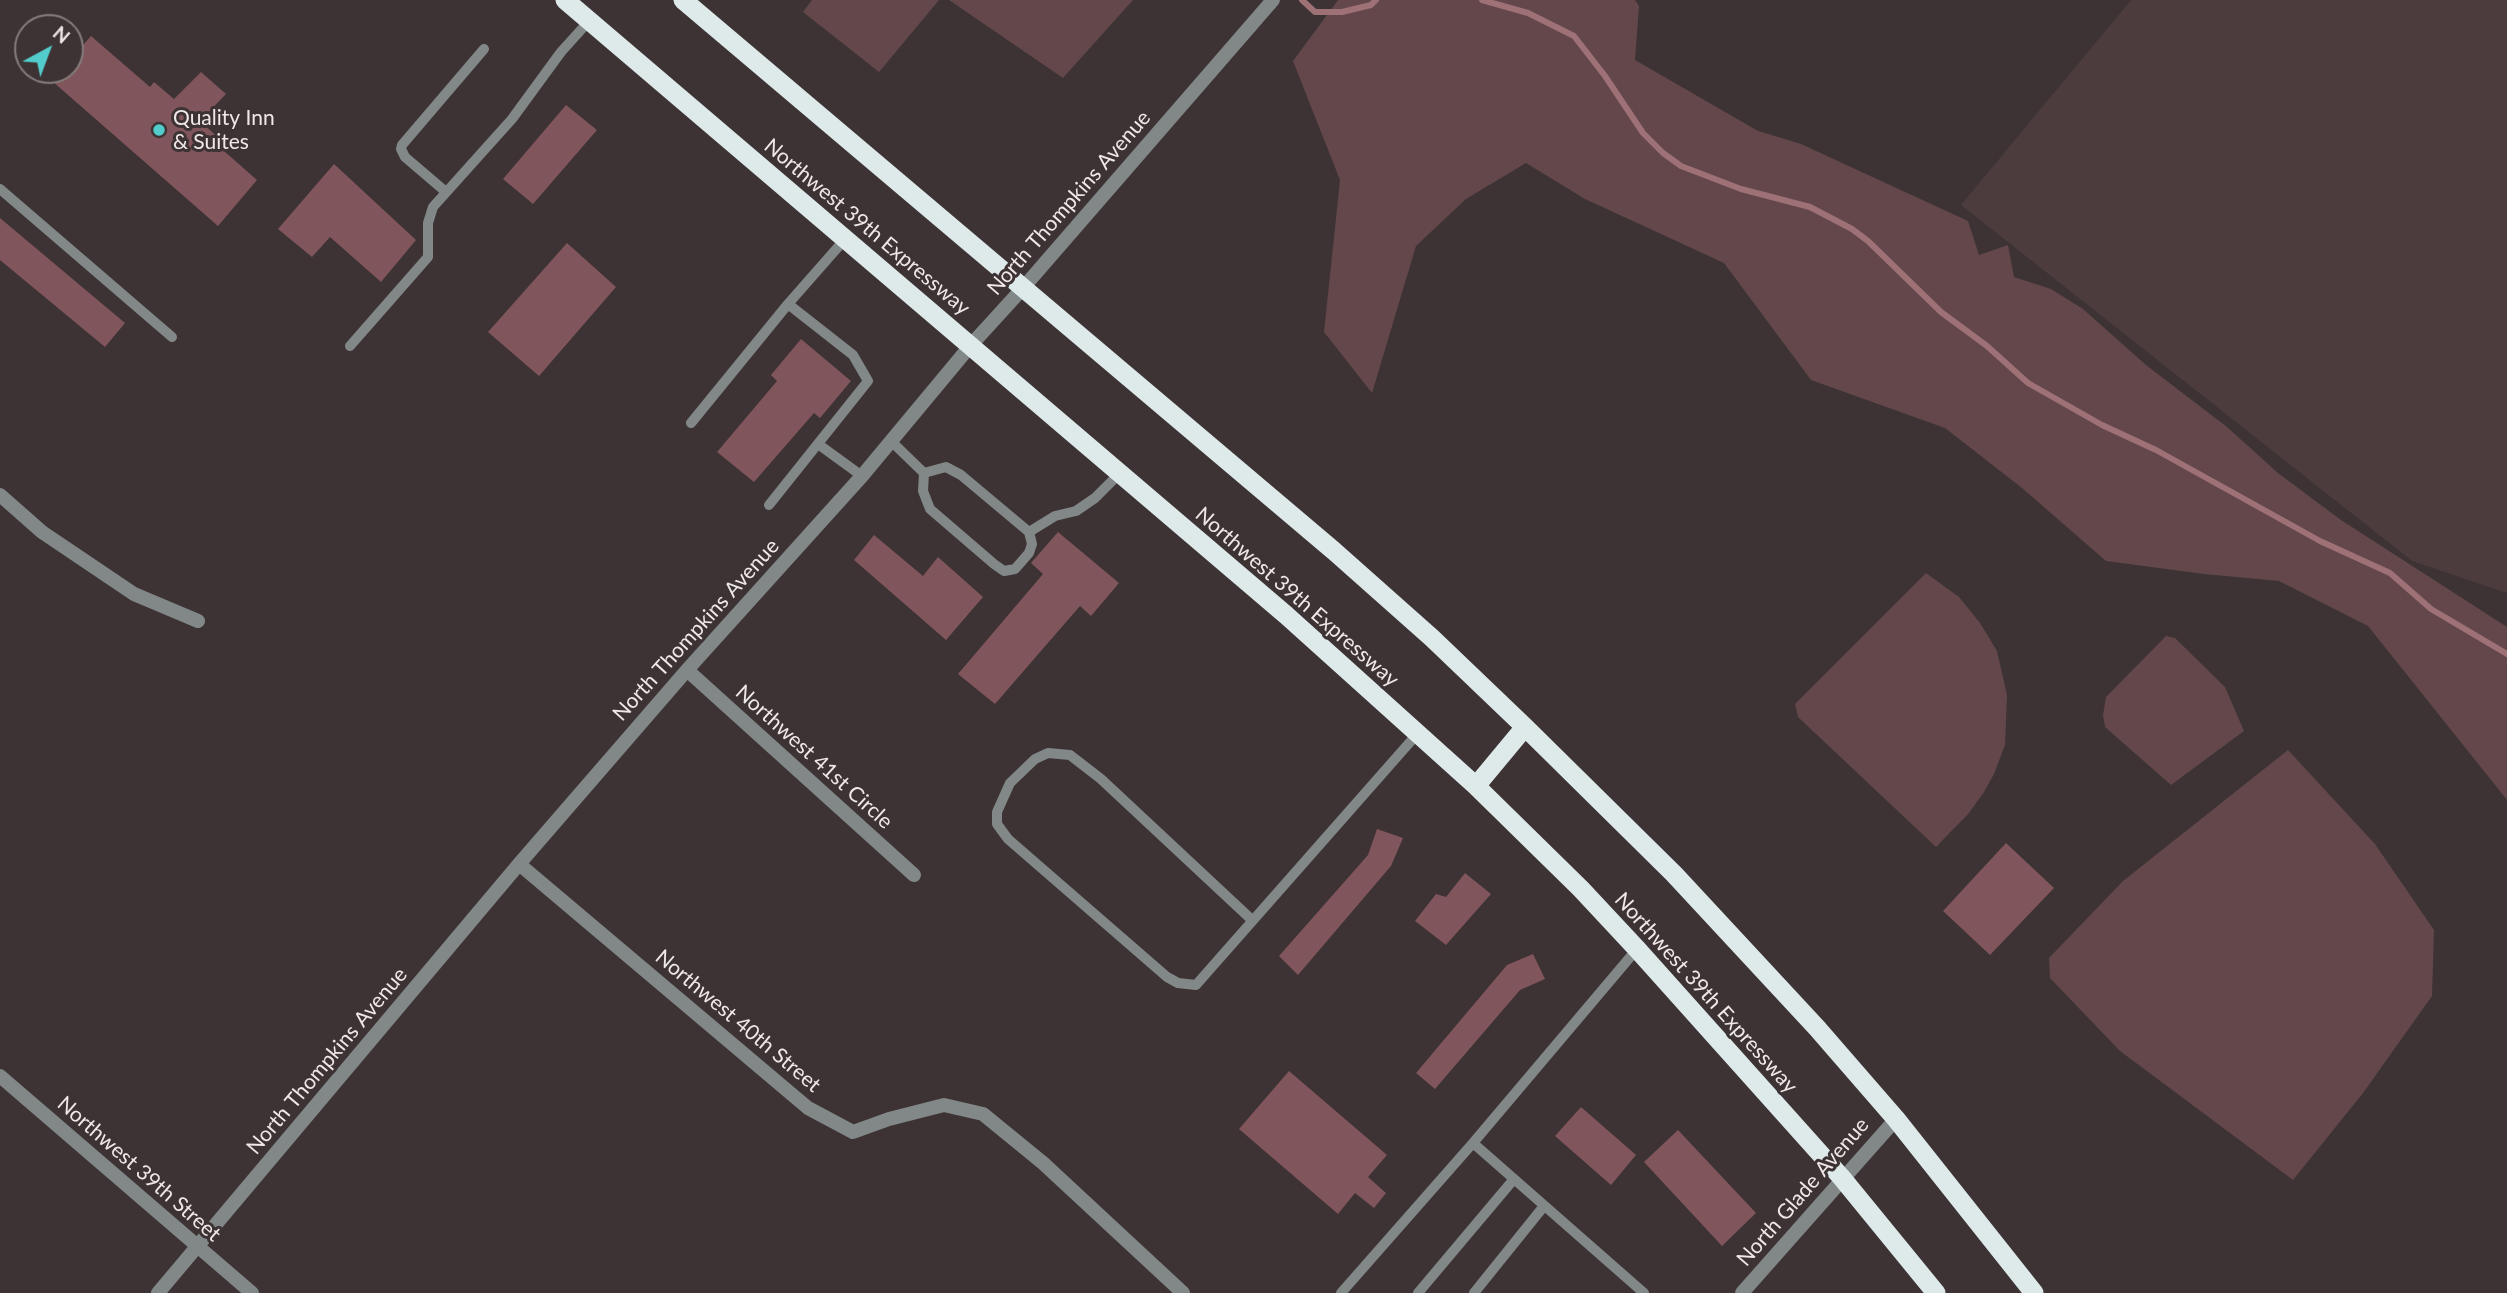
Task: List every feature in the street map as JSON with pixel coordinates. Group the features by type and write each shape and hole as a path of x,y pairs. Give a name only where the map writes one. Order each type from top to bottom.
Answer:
{"highway":[{"name":"Northwest 39th Expressway","path":"565,0 1121,473 1476,786 1637,948 1842,1178 1936,1293"},
{"path":"683,0 1334,551 1432,638 1525,727 1630,830 1817,1028 1896,1119 2034,1293"},
{"path":"1476,786 1525,727"}],"street":[{"name":"North Thompkins Avenue","path":"158,1293 519,864 687,670 862,476 971,345 1273,0"},
{"path":"0,495 42,532 134,594 198,621"},
{"name":"Northwest 41st Circle","path":"687,670 914,875"},
{"name":"Northwest 40th Street","path":"519,864 808,1108 853,1132 888,1119 944,1105 983,1114 1043,1164 1183,1293"},
{"name":"Northwest 39th Street","path":"0,1076 252,1293"},
{"name":"North Glade Avenue","path":"1742,1293 1896,1119"}],"lane":[{"path":"350,346 428,257 429,214 512,119 561,52 589,21"},
{"path":"446,192 405,157 402,145 484,49"},
{"path":"0,189 172,337"},
{"path":"691,423 846,238"},
{"path":"769,505 868,381 853,355 789,304"},
{"path":"891,441 923,473 923,491 930,509 1004,571 1014,569 1030,553 1032,544 1029,532 961,475 946,467 923,473"},
{"path":"818,444 862,476"},
{"path":"1029,532 1055,516 1076,511 1095,498 1121,473"},
{"path":"1252,920 1101,779 1070,755 1048,753 1035,759 1010,783 997,812 997,824 1008,839 1167,977 1178,983 1196,985 1418,733"},
{"path":"1341,1293 1473,1143 1637,948"},
{"path":"1473,1143 1644,1293"},
{"path":"1418,1293 1514,1179"},
{"path":"1474,1293 1545,1206"}],"shaded area":[{"path":"812,0 939,0 879,72 803,12"},
{"path":"949,0 1133,0 1063,78"},
{"path":"1338,0 1635,0 1639,6 1635,60 1758,131 1801,144 1968,221 1979,255 2008,245 2014,277 2051,289 2083,309 2146,365 2227,427 2278,473 2341,520 2507,627 2507,800 2368,626 2279,581 2106,561 2022,488 1945,428 1811,380 1724,263 1585,199 1526,163 1466,199 1416,246 1372,393 1324,332 1340,180 1293,61"},
{"path":"2131,0 2507,0 2507,593 2412,561 1961,205"},
{"path":"1926,573 1959,597 1980,623 1997,651 2007,695 2005,745 1994,774 1969,813 1936,847 1798,717 1795,704"},
{"path":"2166,636 2175,638 2225,687 2244,731 2171,785 2105,727 2103,715 2106,697"},
{"path":"2288,750 2375,844 2434,930 2432,996 2363,1093 2293,1180 2120,1051 2050,978 2049,958 2123,881"}],"building":[{"name":"Quality Inn & Suites","path":"91,36 150,87 154,82 174,99 201,72 226,94 200,121 221,140 216,144 257,180 218,226 55,84 84,84 84,44"},
{"path":"566,105 597,130 533,204 503,179"},
{"path":"334,164 416,240 381,282 330,237 312,257 278,229"},
{"path":"0,218 125,323 105,347 0,260"},
{"path":"567,243 616,287 539,376 488,332"},
{"path":"801,339 851,381 820,418 814,413 754,482 717,452 777,381 771,375"},
{"path":"1058,532 1119,583 1091,616 1080,606 995,704 958,674 1043,574 1031,563"},
{"path":"874,535 923,576 938,557 983,597 946,640 854,560"},
{"path":"1377,829 1403,838 1391,866 1298,975 1279,956 1368,855"},
{"path":"2006,843 2054,888 1990,955 1943,911"},
{"path":"1465,873 1491,894 1446,945 1415,921 1436,894 1446,897"},
{"path":"1533,954 1545,979 1520,990 1435,1089 1416,1073 1507,965"},
{"path":"1289,1071 1387,1155 1368,1177 1386,1193 1374,1208 1355,1193 1338,1214 1239,1129"},
{"path":"1581,1107 1636,1155 1611,1185 1555,1136"},
{"path":"1678,1130 1756,1213 1722,1246 1644,1162"}],"waterway":[{"path":"1302,0 1315,12 1342,12 1371,5 1376,0"},
{"path":"1482,0 1528,13 1574,36 1643,133 1681,166 1741,189 1810,207 1852,229 1868,241 1941,312 1987,346 2028,383 2320,541 2390,573 2431,609 2507,654"}],"place":[{"name":"Quality Inn & Suites","path":"159,130"}]}
